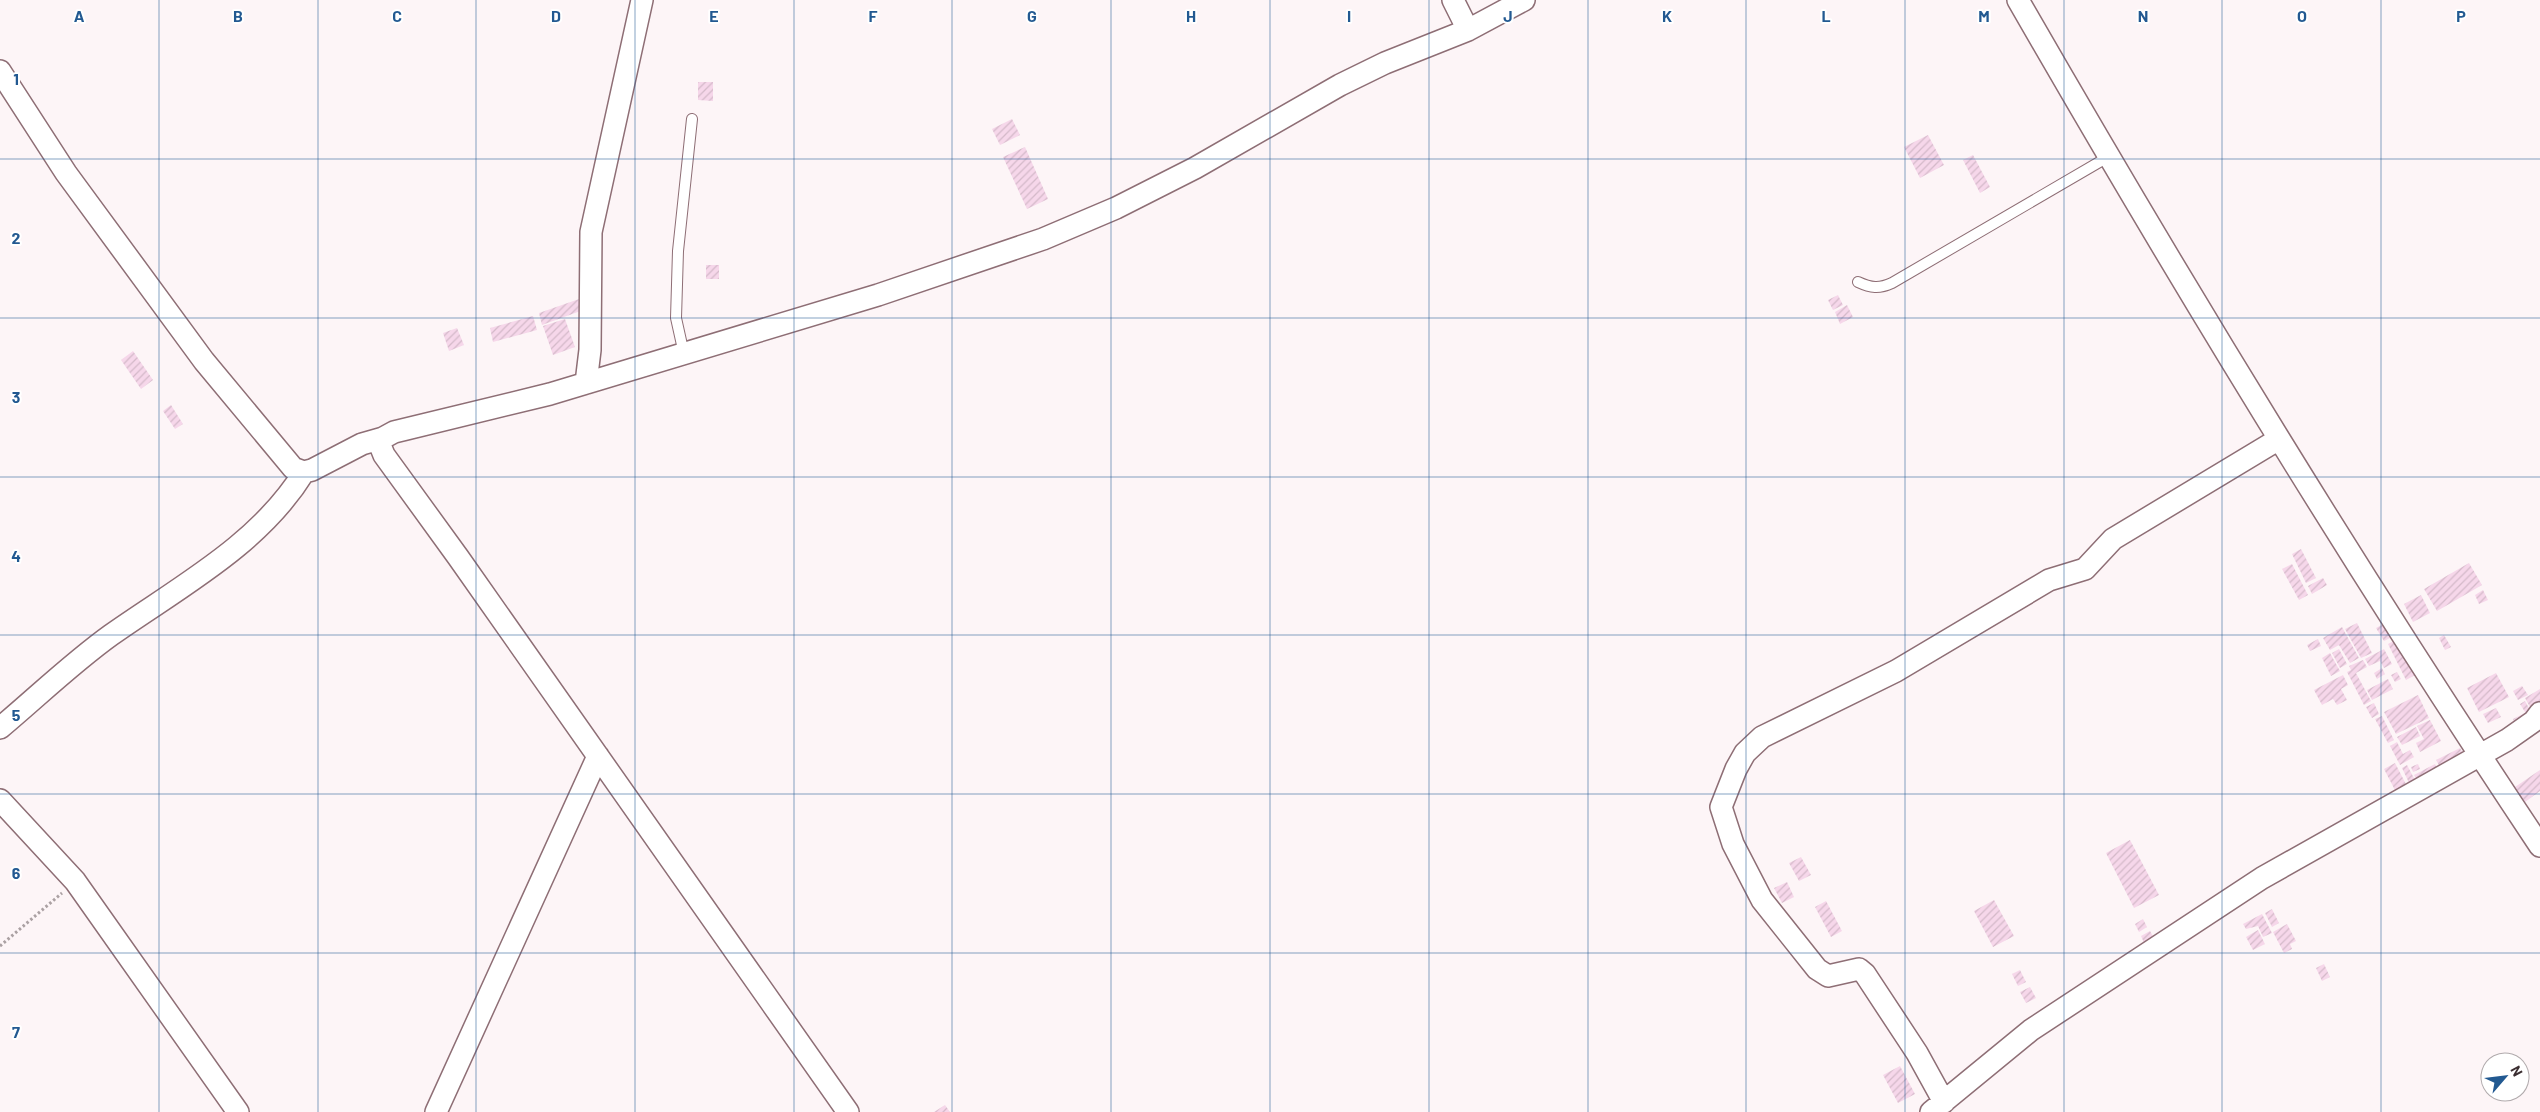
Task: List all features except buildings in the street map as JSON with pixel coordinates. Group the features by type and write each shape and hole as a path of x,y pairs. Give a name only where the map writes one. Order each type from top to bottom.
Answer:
{"street":[{"path":"586,382 590,350 591,232 642,0"},
{"path":"1454,0 1468,30"},
{"path":"0,71 66,173 204,362 293,468 304,472 312,470 362,444 394,432 550,394 684,354 878,295 1070,227 1116,208 1195,168 1340,85 1386,63 1468,30 1524,0"},
{"path":"2018,0 2108,156 2279,439 2479,754 2540,846"},
{"path":"382,438 380,446 384,455 848,1112"},
{"path":"2279,439 2113,539 2085,569 2049,580 1896,671 1762,737 1745,753 1736,769 1722,807 1733,844 1762,900 1796,946 1822,974 1835,976 1859,970 1865,974 1917,1053 1937,1107 2031,1030 2262,878 2479,754 2507,740 2534,721 2540,713"},
{"path":"0,728 109,637 228,553 264,524 291,494 304,472"},
{"path":"436,1112 598,756"},
{"path":"0,800 75,881 238,1112"}],"lane":[{"path":"684,354 676,318 678,251 692,119"},
{"path":"1858,282 1871,288 1881,288 1892,283 2108,156"}],"path":[{"path":"0,946 75,881"}]}
